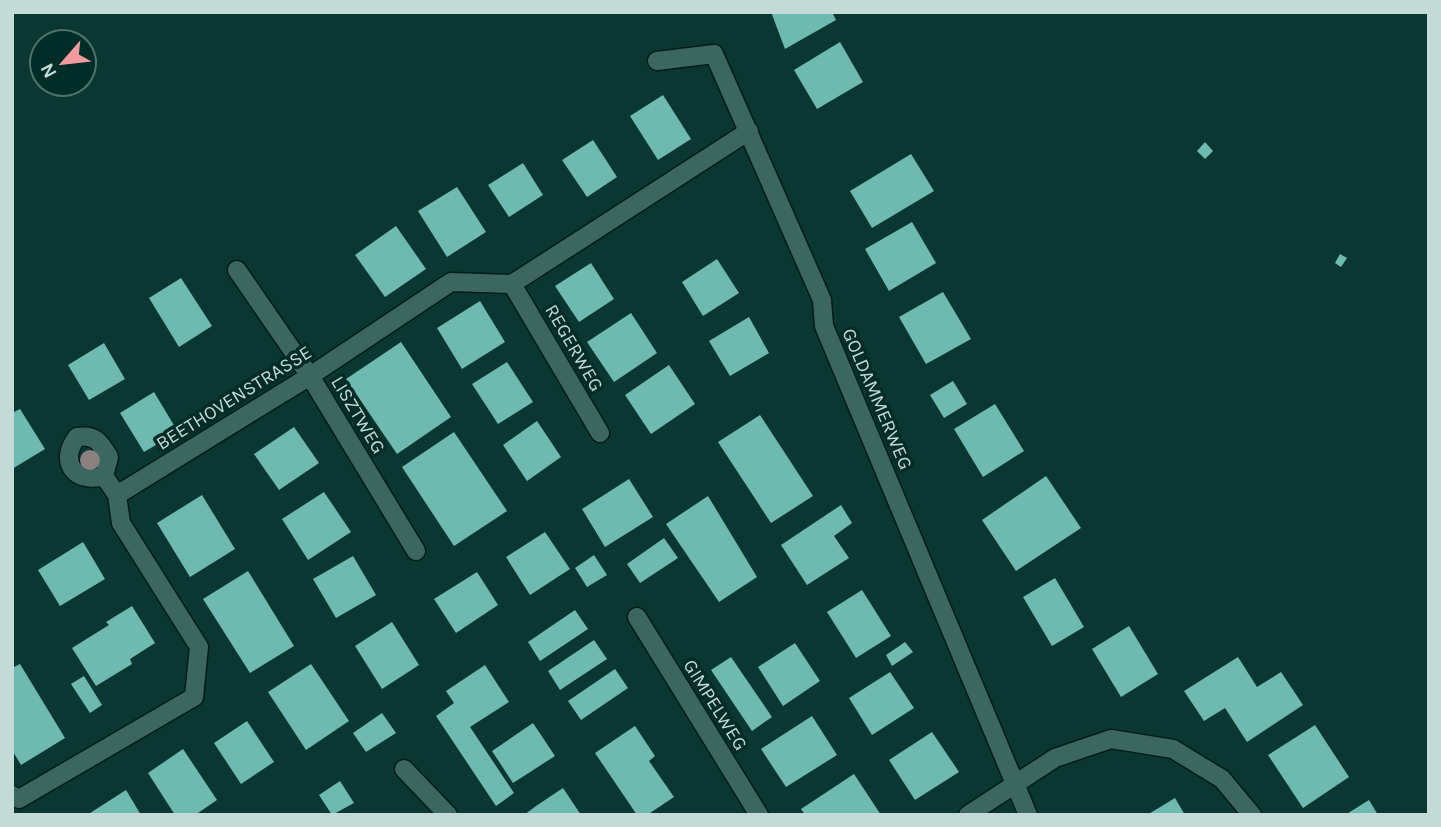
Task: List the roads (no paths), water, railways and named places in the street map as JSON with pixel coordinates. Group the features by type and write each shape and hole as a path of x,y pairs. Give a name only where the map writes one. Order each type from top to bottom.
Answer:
{"street":[{"name":"GOLDAMMERWEG","path":"657,61 714,54 822,300 824,326 1028,815"},
{"path":"512,284 749,131"},
{"name":"LISZTWEG","path":"236,270 310,376 416,551"},
{"name":"BEETHOVENSTRASSE","path":"117,495 310,376 451,282 512,284"},
{"name":"REGERWEG","path":"512,284 600,433"},
{"path":"29,815 16,797 194,697 200,647 121,523 117,495 104,475"},
{"name":"GIMPELWEG","path":"637,617 759,815"},
{"path":"968,815 1016,781 1055,758 1111,738 1173,749 1222,779 1252,815"},
{"path":"404,769 448,815"}]}
